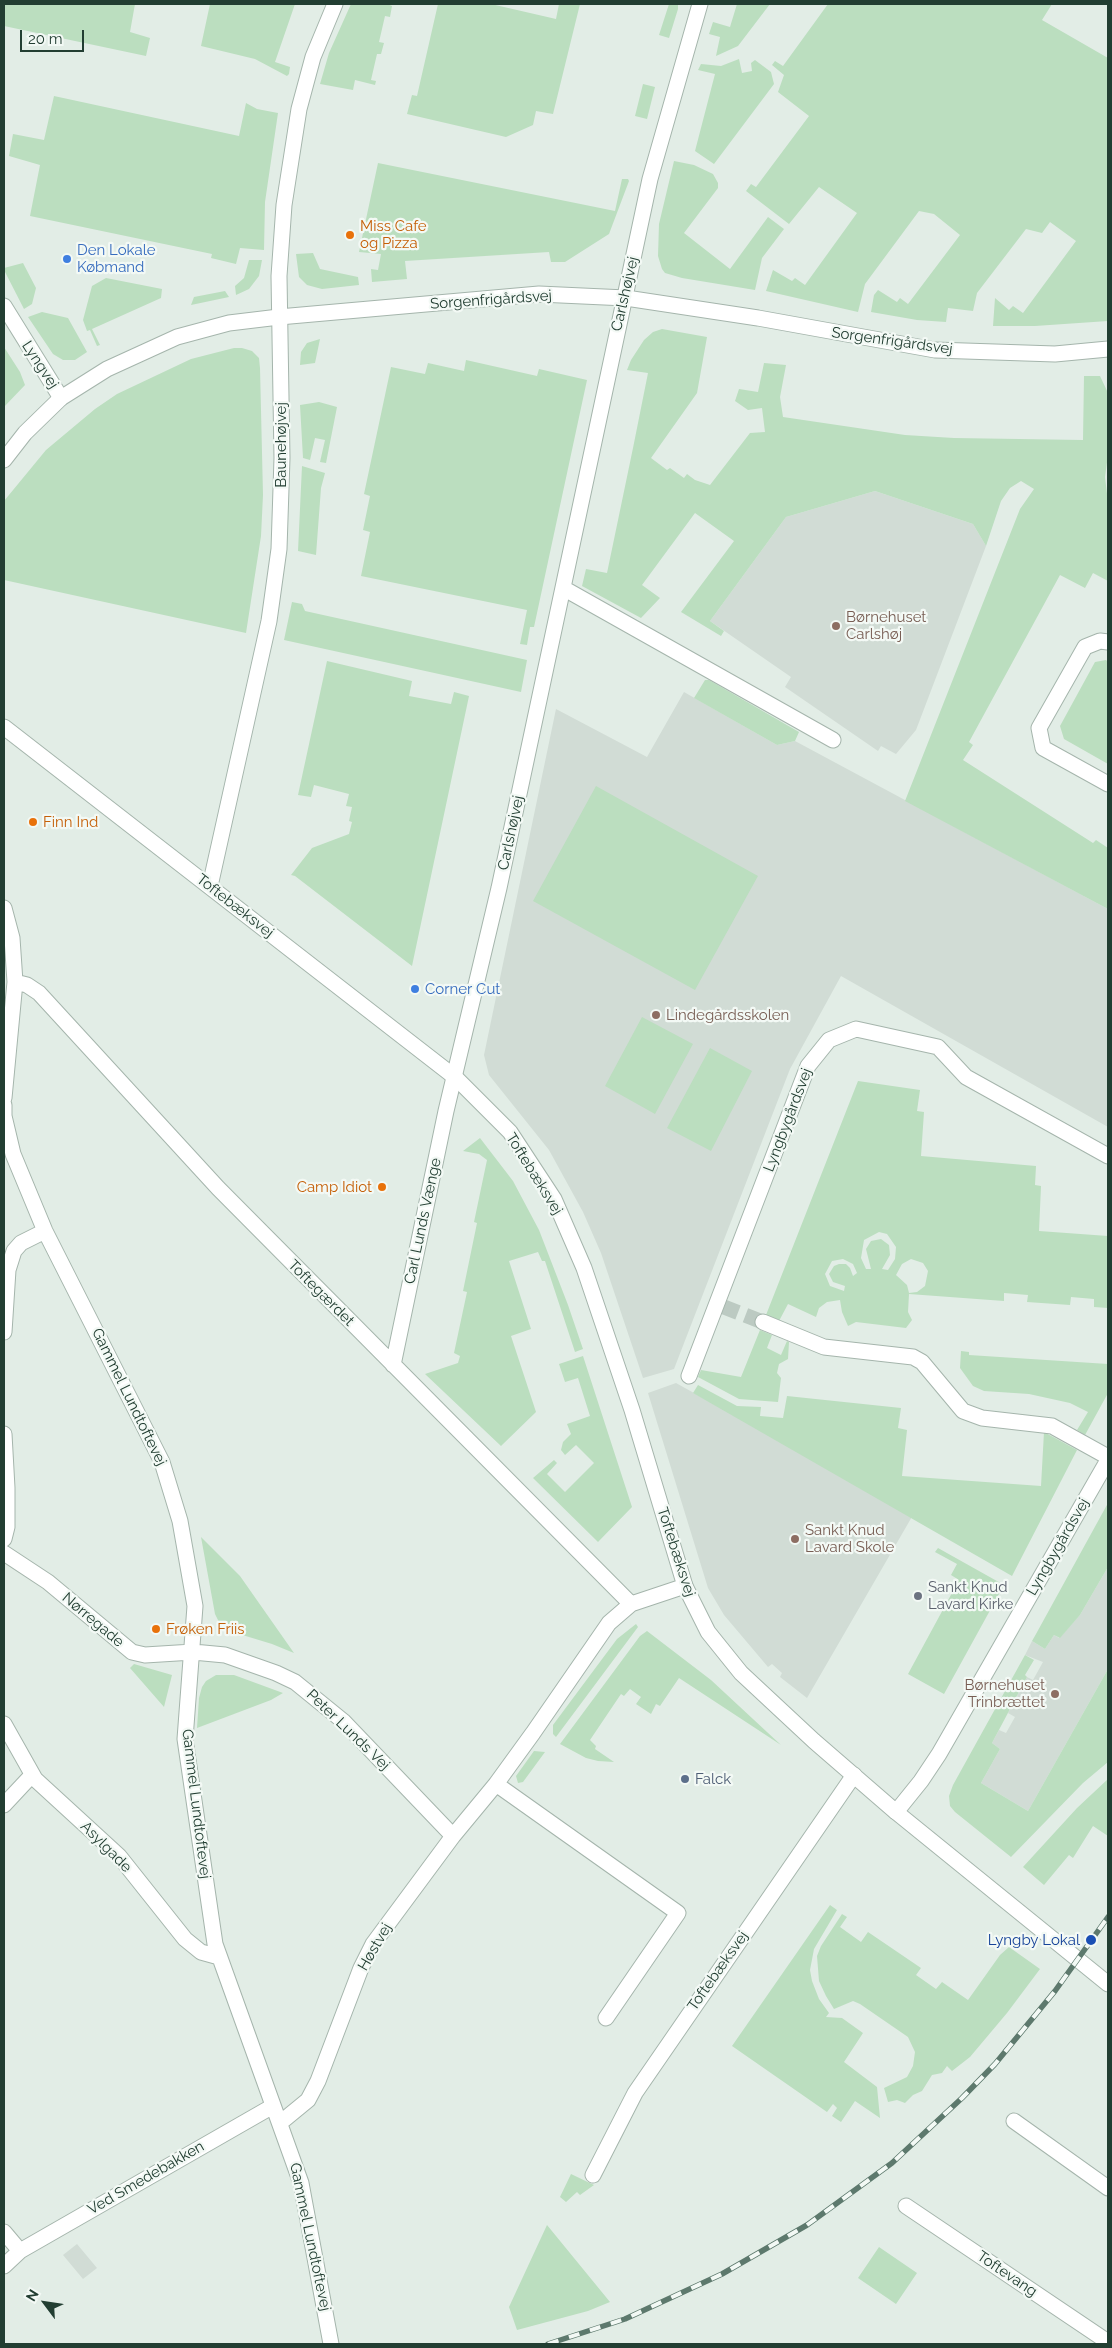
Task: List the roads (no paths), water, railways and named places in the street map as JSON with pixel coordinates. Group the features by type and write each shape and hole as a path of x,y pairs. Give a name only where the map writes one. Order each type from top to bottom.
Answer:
{"street":[{"name":"Baunehøjvej","path":"210,886 273,600 279,547 282,489 279,317 284,205 299,109 312,57 335,4"},
{"name":"Carlshøjvej","path":"456,1078 563,588 615,339 626,298 650,179 700,4"},
{"name":"Sorgenfrigårdsvej","path":"4,460 25,433 61,398 107,369 177,337 228,323 279,317 539,294 626,298 758,318 935,350 1055,354 1108,349"},
{"name":"Lyngvej","path":"4,306 61,398"},
{"path":"563,588 834,740"},
{"path":"1108,642 1100,641 1085,647 1038,728 1043,748 1108,784"},
{"name":"Toftebæksvej","path":"4,728 456,1078 510,1132 554,1199 590,1287 636,1423 685,1586 708,1632 741,1673 769,1701 896,1812 1108,1984"},
{"path":"4,908 12,938 15,982 4,1098"},
{"name":"Toftegærdet","path":"15,982 27,985 39,993 218,1188 631,1604"},
{"name":"Lyngbygårdsvej","path":"689,1376 721,1306 808,1066 829,1040 856,1029 938,1047 966,1077 1108,1156"},
{"name":"Carl Lunds Vænge","path":"393,1365 446,1110 456,1078"},
{"name":"Gammel Lundtoftevej","path":"4,1105 4,1116 13,1154 45,1231 162,1462 172,1489 180,1521 195,1606 185,1739 195,1815 219,1957 302,2183 331,2344"},
{"path":"4,1332 8,1270 14,1251 21,1243 45,1231"},
{"name":"Lyngbygårdsvej","path":"763,1322 824,1348 913,1357 922,1362 963,1411 982,1418 1052,1426 1108,1459 938,1754 921,1781 896,1812"},
{"path":"4,1434 7,1488 4,1539"},
{"name":"Nørregade","path":"4,1553 48,1582 132,1652 153,1655 193,1652"},
{"name":"Høstvej","path":"280,2122 308,2100 318,2081 361,1968 373,1944 453,1836 496,1784 609,1623 631,1604 685,1586"},
{"name":"Peter Lunds Vej","path":"193,1652 239,1659 285,1676 308,1690 343,1721 453,1836"},
{"name":"Asylgade","path":"4,1724 32,1775 118,1856 185,1939 201,1952 219,1957"},
{"path":"4,1805 32,1775"},
{"name":"Toftebæksvej","path":"594,2175 635,2093 854,1775"},
{"path":"496,1784 678,1914 606,2018"},
{"name":"Ved Smedebakken","path":"4,2266 20,2251 273,2106"},
{"path":"1014,2121 1108,2188"},
{"name":"Toftevang","path":"906,2206 1108,2342"},
{"path":"4,2232 20,2251"}],"tunnel":[{"path":"724,1307 763,1322"}],"railway":[{"path":"548,2344 625,2319 722,2274 807,2225 892,2163 962,2098 995,2064 1055,1991 1108,1917"}],"place":[{"name":"Miss Cafe og Pizza","path":"350,235"},
{"name":"Den Lokale Købmand","path":"67,259"},
{"name":"Børnehuset Carlshøj","path":"836,626"},
{"name":"Finn Ind","path":"33,822"},
{"name":"Corner Cut","path":"415,989"},
{"name":"Lindegårdsskolen","path":"656,1015"},
{"name":"Camp Idiot","path":"382,1187"},
{"name":"Sankt Knud Lavard Skole","path":"795,1539"},
{"name":"Sankt Knud Lavard Kirke","path":"918,1596"},
{"name":"Frøken Friis","path":"156,1629"},
{"name":"Børnehuset Trinbrættet","path":"1055,1694"},
{"name":"Falck","path":"685,1779"},
{"name":"Lyngby Lokal","path":"1091,1940"}]}
